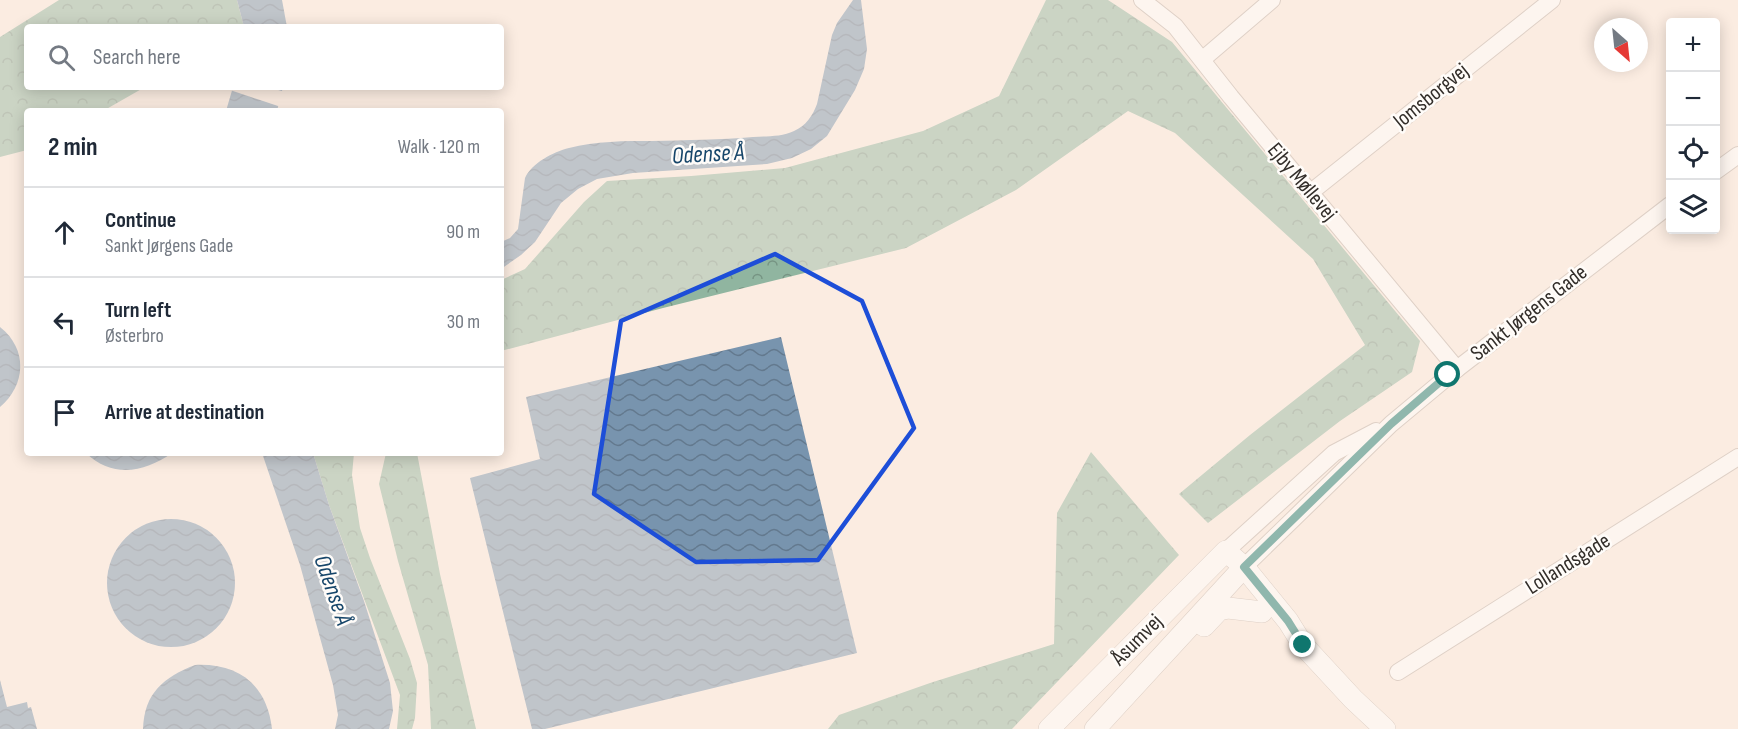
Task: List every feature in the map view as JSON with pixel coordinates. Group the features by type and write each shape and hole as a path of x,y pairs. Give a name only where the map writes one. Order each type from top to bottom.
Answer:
{"street":[{"name":"Ejby Møllevej","path":"1142,0 1176,26 1231,96 1457,369"},
{"path":"1203,59 1272,0"},
{"name":"Jomsborgvej","path":"1311,192 1552,0"},
{"path":"1720,168 1738,154"},
{"name":"Sankt Jørgens Gade","path":"1238,574 1391,424 1457,369 1666,209"},
{"name":"Sankt Jørgens Gade","path":"1220,557 1334,453 1391,424"},
{"name":"Lollandsgade","path":"1398,672 1738,457"},
{"path":"1220,557 1288,621 1303,645 1353,699 1385,729"},
{"name":"Åsumvej","path":"1049,729 1220,557"},
{"path":"1238,574 1262,612 1278,629 1303,645"},
{"name":"Åsumvej","path":"1095,729 1238,574"},
{"path":"1107,729 1219,610 1228,608 1262,612"}],"highlighted area":[{"path":"775,254 862,301 914,428 818,560 696,562 594,494 621,321"}],"green space":[{"path":"59,0 237,0 243,24 24,24 24,90 140,90 108,108 24,108 24,151 0,157 0,37"},
{"path":"1046,0 1108,0 1172,42 1420,341 1412,372 1340,421 1208,523 1179,494 1365,345 1313,259 1175,133 1128,111 1016,190 906,248 504,350 504,279 525,269 584,202 607,181 785,168 923,131 999,96"},
{"path":"1091,452 1179,555 1012,729 828,729 839,715 930,683 1054,644 1057,513"},
{"path":"314,456 354,456 352,475 360,528 417,683 412,729 397,729 400,695 329,505"},
{"path":"385,456 418,456 440,574 476,729 431,729 428,665 379,484"}],"water":[{"path":"237,0 282,0 286,24 243,24"},
{"name":"Odense Å","path":"853,0 861,0 867,49 864,69 855,90 827,136 811,149 792,158 767,164 633,173 597,179 578,189 561,203 535,242 504,267 504,241 518,229 525,178 538,163 556,152 600,143 774,136 798,129 811,116 817,104 832,35 837,23"},
{"path":"232,90 282,90 278,108 227,108"},
{"path":"0,327 15,346 20,367 15,388 0,407"},
{"path":"781,337 857,653 545,729 532,729 470,478 540,459 526,397"},
{"path":"90,456 168,456 151,465 129,470 107,467"},
{"name":"Odense Å","path":"263,456 314,456 390,683 393,711 389,729 335,729 338,715 333,685 300,565"},
{"path":"171,519 195,524 216,538 230,559 235,583 230,607 216,628 195,642 171,647 147,642 126,628 112,607 107,583 112,559 126,538 147,524"},
{"path":"195,665 225,668 248,680 264,700 272,729 143,729 147,706 158,688 174,675"},
{"path":"0,680 7,707 27,702 28,708 31,707 37,729 0,729"}],"pier":[{"path":"230,90 285,92 281,107"}],"route":[{"path":"1303,645 1288,621 1244,567 1391,424 1448,375"}]}
